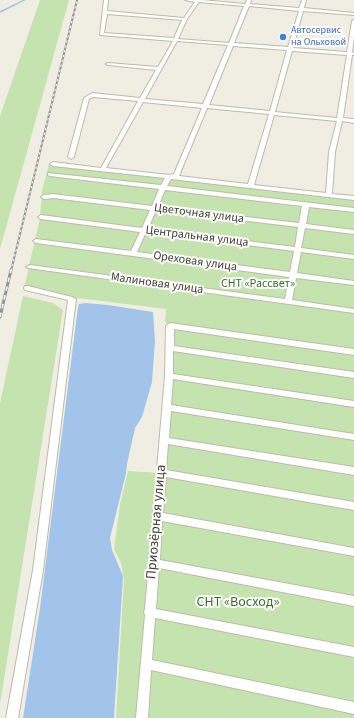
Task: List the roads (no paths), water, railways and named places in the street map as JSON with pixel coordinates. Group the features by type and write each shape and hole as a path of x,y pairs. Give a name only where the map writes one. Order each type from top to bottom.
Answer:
{"street":[{"path":"106,0 102,34 352,54"},
{"path":"187,0 197,2 248,3 301,10 354,14"},
{"path":"251,186 304,0"},
{"path":"103,169 176,39 185,19 197,2"},
{"path":"133,254 163,187 169,177 177,175 248,3"},
{"path":"104,12 185,19"},
{"path":"329,195 332,152 340,120 352,54 354,21"},
{"path":"108,64 159,68"},
{"path":"71,157 86,98 89,96 272,112 354,121"},
{"path":"53,164 354,198"},
{"path":"50,174 354,210"},
{"name":"Цветочная улица","path":"44,197 53,196 354,232"},
{"path":"288,302 306,204"},
{"name":"Центральная улица","path":"41,218 354,257"},
{"name":"Ореховая улица","path":"36,241 354,283"},
{"name":"Малиновая улица","path":"30,267 354,311"},
{"path":"12,718 38,570 72,299 28,288"},
{"name":"Приозёрная улица","path":"142,718 169,376 170,326 354,352"},
{"path":"170,348 354,374"},
{"path":"169,376 354,404"},
{"path":"166,407 354,437"},
{"path":"163,440 354,471"},
{"path":"161,473 354,506"},
{"path":"157,516 354,552"},
{"path":"154,563 354,601"},
{"path":"150,612 354,652"},
{"path":"146,664 354,708"}],"water":[{"path":"86,303 153,312 155,341 152,382 142,417 135,428 110,538 112,550 123,576 114,718 23,718 40,608 78,307 79,304"}],"waterway":[{"path":"0,12 25,0"}],"railway":[{"path":"11,271 77,0"},
{"path":"0,317 11,270"}],"place":[{"name":"Автосервис на Ольховой","path":"283,37"}],"park label":[{"name":"СНТ «Рассвет»","path":"258,284"},
{"name":"СНТ «Восход»","path":"238,603"}]}
